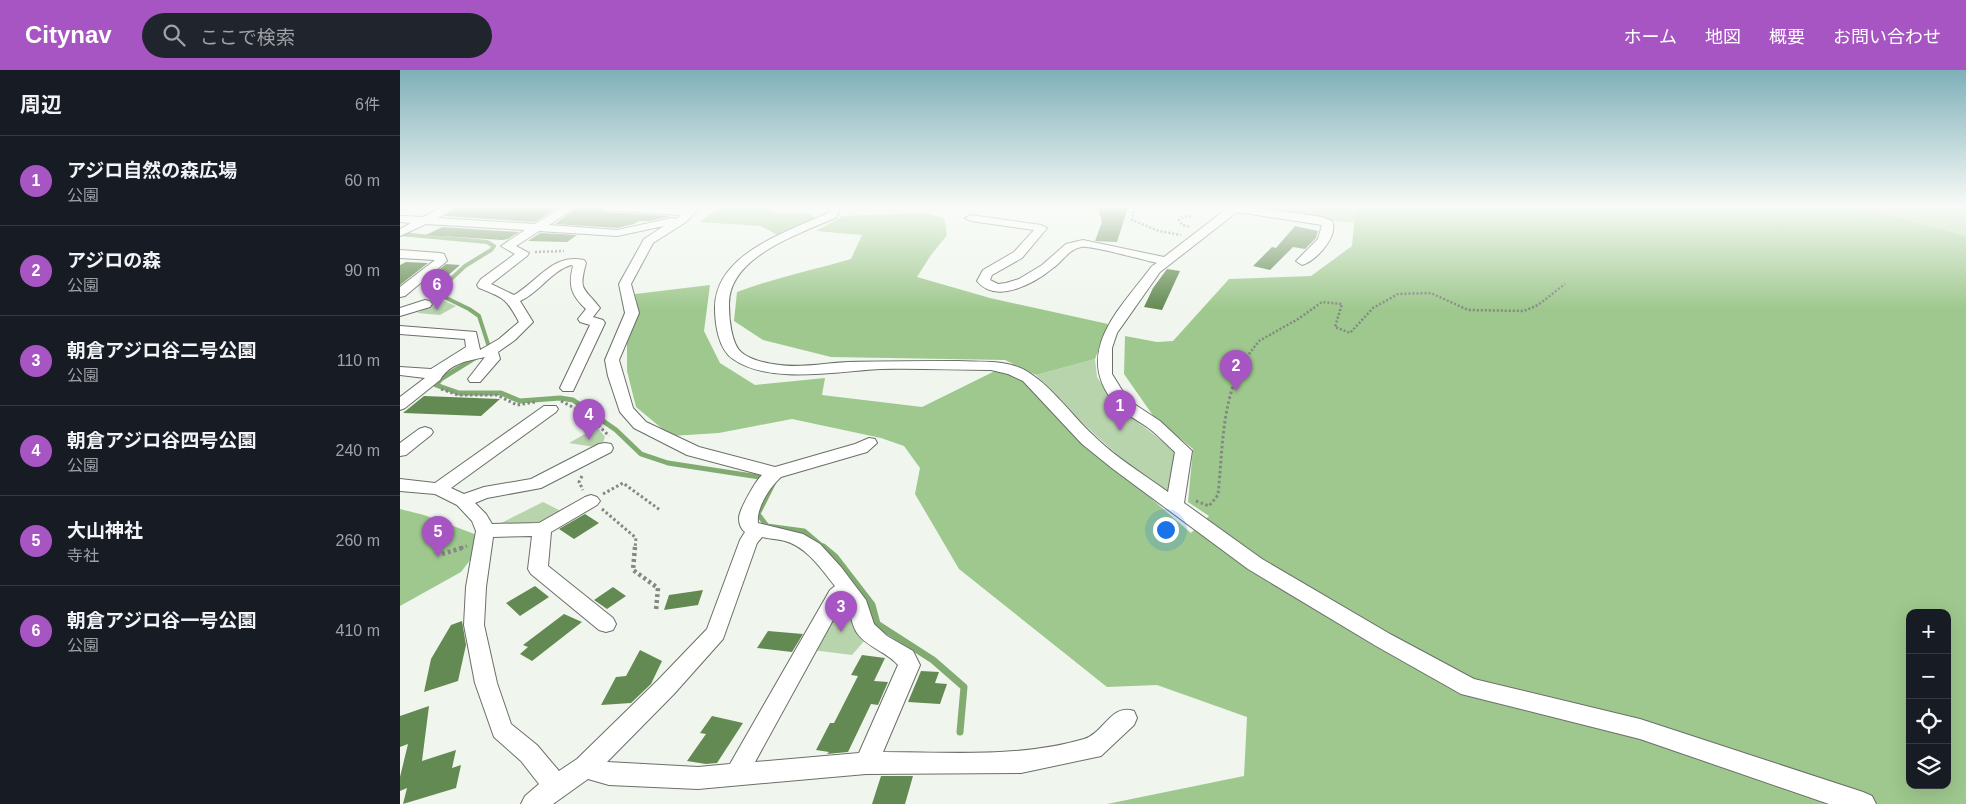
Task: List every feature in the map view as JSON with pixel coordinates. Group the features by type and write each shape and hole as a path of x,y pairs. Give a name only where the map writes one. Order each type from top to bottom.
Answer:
{"street":[{"path":"515,241 507,248 522,252"},
{"path":"648,241 625,284 632,313 612,360 615,376 626,409 640,425 693,451 775,473"},
{"path":"776,241 750,256 737,268 727,282 722,300 722,321 730,346 736,355 751,363 781,370 883,365 991,366 1012,370 1028,378 1088,440 1112,460 1184,502 1255,564 1383,640 1469,687 1640,729 1863,804"},
{"path":"1032,241 1015,259 987,272 983,281 988,286 1002,288 1013,286 1047,268 1058,255 1069,248 1084,243 1166,262"},
{"path":"1184,502 1184,450 1154,424 1122,403 1105,374 1105,348 1110,333 1156,269 1191,241"},
{"path":"1302,261 1315,250 1321,241"},
{"path":"400,371 434,374 469,355 489,352 504,343 526,322 513,300 506,294 483,286 484,282 522,252"},
{"path":"400,254 440,257 441,261 400,293"},
{"path":"513,300 558,267 574,261 580,263 574,283 577,290 592,308 585,319 598,323 568,388"},
{"path":"400,312 425,304"},
{"path":"400,330 471,335 473,348 469,355"},
{"path":"476,380 492,359 489,352"},
{"path":"400,405 435,377 434,374"},
{"path":"438,489 550,409"},
{"path":"400,451 425,432"},
{"path":"866,763 910,665 905,657 880,642 865,628 859,606 847,588 824,560 806,543 789,535 758,531 750,527 748,516 766,482 775,473 861,448 869,443"},
{"path":"463,501 484,493 535,484 605,448"},
{"path":"400,485 438,489 463,501 480,518 484,536 476,587 474,626 486,683 502,730 529,753 556,786"},
{"path":"484,536 542,529 591,500"},
{"path":"542,529 538,568 606,624"},
{"path":"534,804 556,786 586,767 666,687 716,633 749,540 758,531"},
{"path":"740,774 742,764 837,595 847,588"},
{"path":"586,767 609,774 698,778 866,763 1021,762 1093,748 1126,718"}],"path":[{"path":"522,252 568,251 567,263"},
{"path":"1184,502 1209,506 1218,495 1228,402 1243,362 1259,341 1322,302 1342,304 1336,327 1350,333 1373,308 1398,294 1430,293 1468,310 1524,311 1538,305 1565,284"},
{"path":"656,610 658,588 633,570 636,538 591,500 623,484 660,510"},
{"path":"442,554 484,536"}],"green space":[{"path":"859,241 942,241 917,277 990,298 1108,324 1095,359 1036,375 1005,360 831,357 763,340 734,321 737,292 779,278 851,259"},
{"path":"1352,241 1966,241 1966,804 1107,804 1244,776 1247,717 1157,685 1107,687 959,569 915,494 920,468 904,446 881,438 792,419 719,433 671,436 636,407 627,371 627,342 638,311 635,294 710,285 704,331 720,363 755,385 825,378 822,395 922,407 997,370 1023,380 1080,437 1191,533 1209,516 1188,502 1193,449 1154,417 1124,374 1125,336 1157,342 1173,341 1229,279 1311,276 1352,246"},
{"path":"442,300 456,306 440,315 417,313"},
{"path":"1095,359 1097,377 1117,406 1175,451 1168,497 1099,439 1036,375"},
{"path":"597,427 605,437 601,448 569,443"},
{"path":"543,502 561,511 538,524 501,523"},
{"path":"400,509 424,515 477,535 474,555 461,572 400,606"},
{"path":"845,596 865,640 852,655 812,650"}],"building":[{"path":"1282,241 1313,241 1305,249 1293,247 1270,270 1253,266 1272,247 1276,248"},
{"path":"406,262 428,263 400,285 400,265"},
{"path":"446,264 460,265 438,284 421,285"},
{"path":"1167,269 1180,271 1162,310 1144,307 1153,288"},
{"path":"424,396 500,399 481,416 403,413"},
{"path":"585,514 599,523 574,539 559,529"},
{"path":"535,586 549,597 520,616 506,603"},
{"path":"613,587 626,596 607,609 594,600"},
{"path":"703,590 698,605 664,610 669,595"},
{"path":"564,614 582,622 532,661 520,654 528,647 523,645"},
{"path":"462,621 466,645 458,681 424,692 431,659 451,625"},
{"path":"768,631 803,634 792,652 757,648"},
{"path":"640,650 662,661 651,684 631,703 601,705 616,677 626,676"},
{"path":"862,655 885,658 874,681 888,682 878,705 871,704 848,752 827,754 829,752 816,750 830,723 834,723 858,676 851,675"},
{"path":"921,671 939,672 935,683 947,684 940,704 908,702"},
{"path":"429,706 422,761 456,750 452,768 461,765 456,788 403,804 407,788 400,791 400,777 408,744 400,747 400,716"},
{"path":"712,716 743,723 717,763 706,764 687,761 706,734 700,733"},
{"path":"881,776 913,776 905,804 872,804"}],"waterway":[{"path":"479,241 487,242 494,246 491,250 465,266 436,293 479,316 489,347 486,349"},
{"path":"478,356 441,379 436,385 459,393 501,393 520,401 560,398 573,400 616,430 641,454 668,463 766,478"},
{"path":"775,480 758,514 767,526 804,531 824,548"},
{"path":"823,547 835,557 872,605 877,624 933,660 964,687 960,732"}],"place":[{"name":"朝倉アジロ谷一号公園","path":"437,310"},
{"name":"アジロの森","path":"1236,391"},
{"name":"アジロ自然の森広場","path":"1120,431"},
{"name":"朝倉アジロ谷四号公園","path":"589,440"},
{"name":"大山神社","path":"438,557"},
{"name":"朝倉アジロ谷二号公園","path":"841,632"}]}
